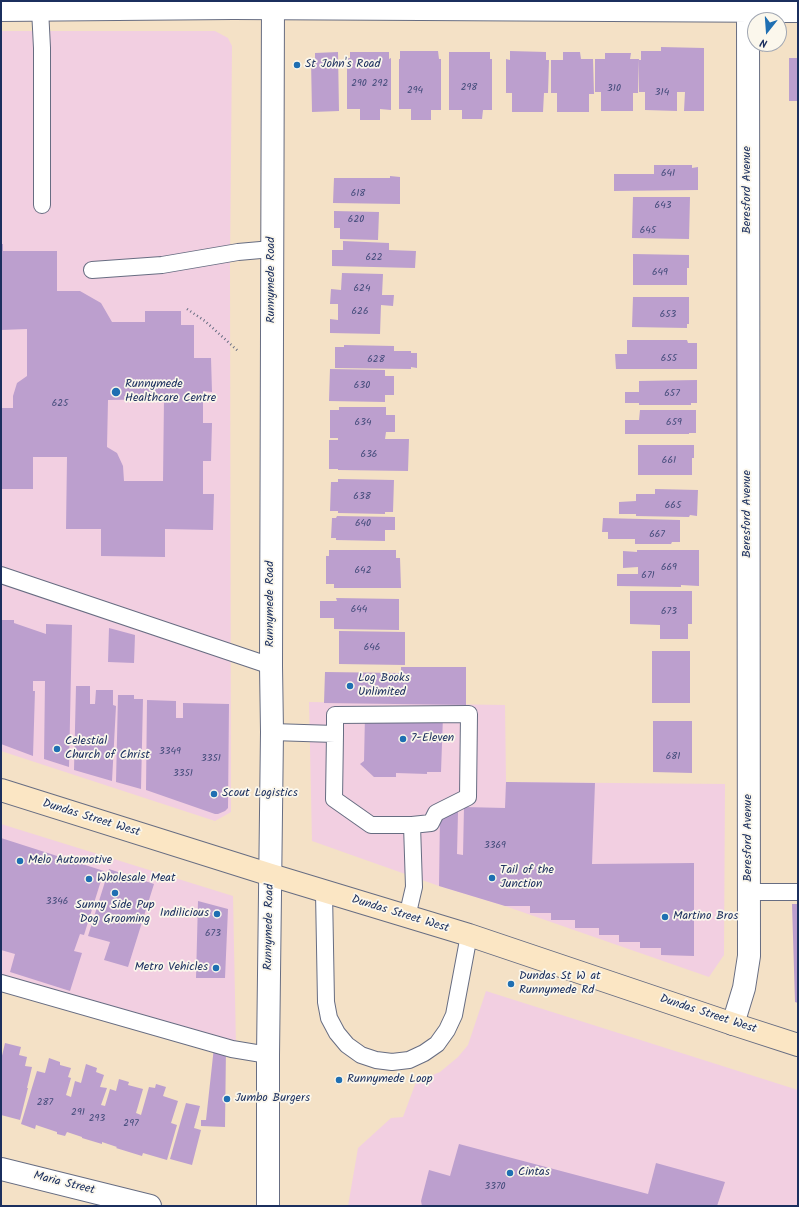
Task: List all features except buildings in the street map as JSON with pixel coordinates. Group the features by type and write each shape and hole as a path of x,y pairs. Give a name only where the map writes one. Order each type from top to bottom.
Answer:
{"main road":[{"name":"Dundas Street West","path":"1,790 324,892 469,935 798,1045"}],"street":[{"path":"1,10 273,5 748,6 798,11"},
{"name":"Runnymede Road","path":"268,1206 268,1055 272,732 273,5"},
{"name":"Beresford Avenue","path":"733,1024 744,988 749,956 748,6"},
{"name":"Maria Street","path":"1,1169 150,1206"}],"lane":[{"path":"40,9 42,48 42,205"},
{"path":"92,270 162,265 238,252 272,248"},
{"path":"1,576 271,666"},
{"path":"469,714 468,797 436,813 431,823 412,825 371,825 334,799 334,715 469,714"},
{"path":"272,732 335,734"},
{"path":"407,917 414,887 412,825"},
{"path":"324,892 326,1002 329,1018 337,1033 347,1045 361,1055 376,1060 392,1062 409,1060 424,1053 437,1044 447,1030 454,1015 469,935"},
{"path":"749,892 798,892"},
{"path":"1,983 232,1049 268,1055"}],"path":[{"path":"187,309 205,321 238,351"}],"shaded area":[{"name":"Runnymede Healthcare Centre","path":"1,31 215,31 228,38 232,46 230,264 231,812 215,821 1,751"},
{"path":"309,702 505,705 506,782 725,784 724,955 709,977 505,906 439,886 312,841"},
{"path":"1,824 233,896 236,1046 1,980"},
{"path":"486,991 798,1090 798,1206 348,1206 358,1148 391,1118 403,1117 416,1082 440,1072 458,1057 468,1045"}],"place":[{"name":"St John's Road","path":"297,65"},
{"name":"Runnymede Healthcare Centre","path":"116,392"},
{"name":"Log Books Unlimited","path":"350,686"},
{"name":"7-Eleven","path":"403,739"},
{"name":"Celestial Church of Christ","path":"57,749"},
{"name":"Scout Logistics","path":"214,794"},
{"name":"Melo Automotive","path":"20,861"},
{"name":"Tail of the Junction","path":"492,878"},
{"name":"Wholesale Meat","path":"89,879"},
{"name":"Sunny Side Pup Dog Grooming","path":"115,893"},
{"name":"Indilicious","path":"217,914"},
{"name":"Martino Bros","path":"665,917"},
{"name":"Metro Vehicles","path":"216,968"},
{"name":"Dundas St W at Runnymede Rd","path":"511,984"},
{"name":"Runnymede Loop","path":"339,1080"},
{"name":"Jumbo Burgers","path":"227,1099"},
{"name":"Cintas","path":"510,1173"}]}
